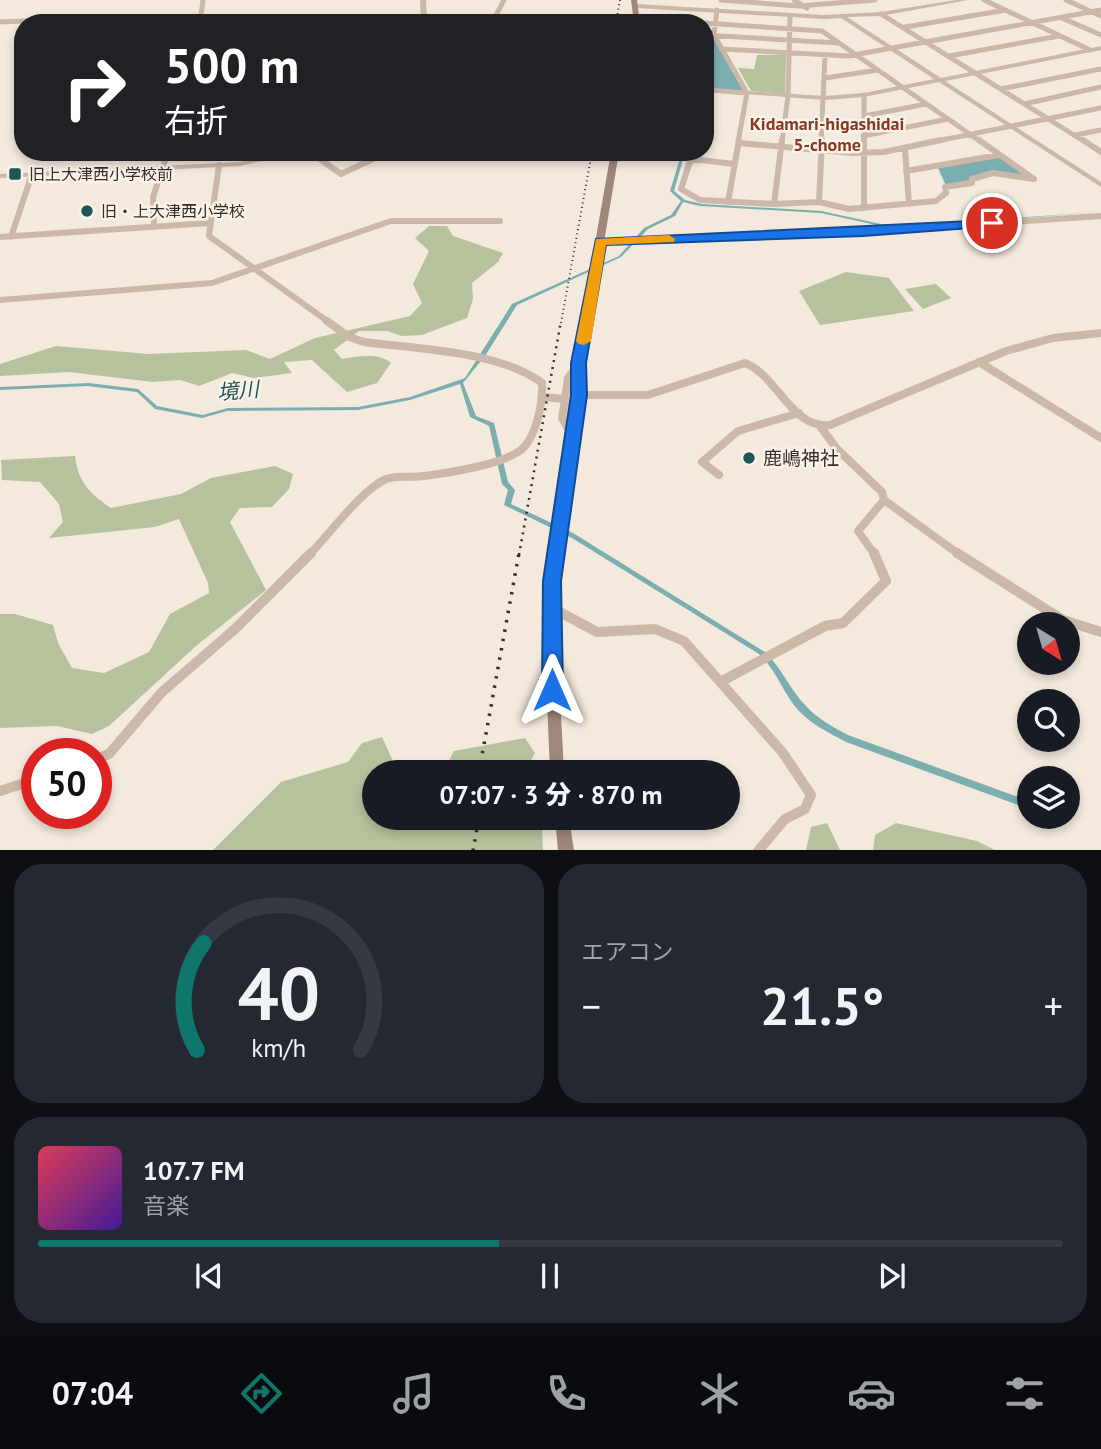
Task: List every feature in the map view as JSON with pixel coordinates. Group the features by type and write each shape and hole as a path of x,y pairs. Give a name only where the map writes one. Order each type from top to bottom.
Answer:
{"main road":[{"path":"556,760 552,718 552,581 571,435 579,395 579,363 614,161"},
{"path":"564,830 566,850"}],"street":[{"path":"721,0 807,8 875,0"},
{"path":"761,0 770,5"},
{"path":"794,0 807,8"},
{"path":"819,0 1101,185"},
{"path":"926,0 936,5"},
{"path":"635,3 790,16 843,16 881,14 965,0"},
{"path":"985,0 1090,50"},
{"path":"1067,0 1101,16"},
{"path":"717,10 714,36 747,93 728,202"},
{"path":"905,27 1006,10"},
{"path":"721,49 825,57 856,55 1101,10"},
{"path":"881,14 1101,152"},
{"path":"774,205 788,96 790,16"},
{"path":"1061,17 1101,35"},
{"path":"691,161 682,192 700,200 774,205 819,202 838,208 864,208 909,204 936,201 946,193 945,187 972,183 972,179 993,173 1034,179 822,31 714,23"},
{"path":"714,36 838,43"},
{"path":"949,57 1059,36"},
{"path":"714,90 825,98 864,94 1101,48"},
{"path":"819,202 825,57"},
{"path":"1001,89 1101,69"},
{"path":"825,78 878,70"},
{"path":"1024,104 1101,87"},
{"path":"864,94 864,208"},
{"path":"864,116 926,103"},
{"path":"739,143 864,153 905,150 1101,108"},
{"path":"863,136 948,120"},
{"path":"1075,135 1101,130"},
{"path":"905,150 909,204"},
{"path":"906,171 999,155"},
{"path":"714,160 734,164"},
{"path":"154,227 153,197 164,161"},
{"path":"0,176 219,166 255,161"},
{"path":"323,161 341,174 369,161"},
{"path":"112,750 162,692 268,598 329,535 349,510 387,479 425,476 506,458 521,451 534,431 543,397 542,383 531,373 471,358 364,342 348,337 209,236 219,166"},
{"path":"10,237 32,174"},
{"path":"601,242 863,232 1101,216"},
{"path":"0,300 212,284 377,224 500,221"},
{"path":"0,237 210,223"},
{"path":"579,395 648,395 745,363 761,373 806,421 830,426 979,362 1026,345 1063,336 1101,333"},
{"path":"979,362 1101,438"},
{"path":"571,435 562,418 568,378 579,363"},
{"path":"543,397 565,399"},
{"path":"719,475 702,462 738,431 799,413"},
{"path":"820,426 837,449 882,492 884,500 956,555 1066,622 1086,631 1101,632"},
{"path":"722,681 825,626 843,623 876,593 886,581 884,570 878,557 858,531 884,500"},
{"path":"552,608 597,632 655,629 684,641 722,681 728,693 783,753 811,796 805,809 785,819 758,850"},
{"path":"0,791 21,784"}],"green space":[{"path":"757,55 786,55 785,94 751,91 738,68 754,69"},
{"path":"429,226 447,226 453,236 503,253 498,262 472,283 473,299 467,318 422,335 402,336 387,331 359,331 334,350 342,359 374,356 391,363 377,383 347,392 312,360 284,362 292,373 254,378 232,373 199,386 180,380 153,382 69,372 0,376 0,364 56,346 148,354 246,350 270,359 315,338 410,316 422,303 413,284 429,251 415,238"},
{"path":"846,272 889,278 914,311 820,325 799,291"},
{"path":"936,284 951,298 923,309 905,289"},
{"path":"75,456 86,486 111,508 181,494 211,478 275,466 293,474 289,489 272,507 240,508 230,522 266,590 196,646 109,726 92,734 57,726 0,728 0,614 15,614 53,625 58,643 72,668 104,673 149,652 170,614 209,593 208,583 179,519 155,527 49,538 63,522 59,504 40,482 2,480 1,460"},
{"path":"382,737 393,760 362,760 362,830 542,830 543,850 213,850 281,782 348,762 362,743"},
{"path":"525,738 535,753 531,760 449,760 454,751"},
{"path":"827,823 840,850 806,850 811,827"},
{"path":"896,823 977,841 995,850 873,850 875,835"}],"water":[{"path":"714,38 746,92 714,90"},
{"path":"999,156 1032,179 999,173 946,186 938,168"},
{"path":"679,161 682,161 674,191 685,200 702,204 821,211 890,226 1101,212 890,228 821,213 700,206 683,202 675,216 648,229 621,257 517,305 485,356 463,383 476,416 494,423 508,482 515,490 511,504 573,533 765,652 800,700 831,726 848,735 1017,797 1017,805 846,742 827,732 798,710 759,654 572,538 504,505 508,490 502,484 489,426 470,417 460,384 410,400 358,410 227,411 202,418 155,409 137,392 87,386 0,390 0,387 89,383 138,389 157,406 203,415 228,408 358,407 410,397 465,378 512,304 619,256 644,228 671,215 681,201 670,191"}],"railway":[{"path":"618,14 620,0"},
{"path":"561,323 590,161"},
{"path":"519,555 561,321"},
{"path":"481,760 519,553"},
{"path":"473,850 477,830"}],"slow traffic":[{"path":"584,341 601,242 669,239"}],"place":[{"name":"旧上大津西小学校前","path":"15,174"},
{"name":"旧・上大津西小学校","path":"87,211"},
{"name":"鹿嶋神社","path":"749,458"}],"district":[{"name":"Kidamari-higashidai 5-chome","path":"827,134"}],"route":[{"path":"552,690 552,581 571,435 579,395 579,363 601,242 863,232 992,223"}],"water label":[{"name":"境川","path":"238,391"}]}
